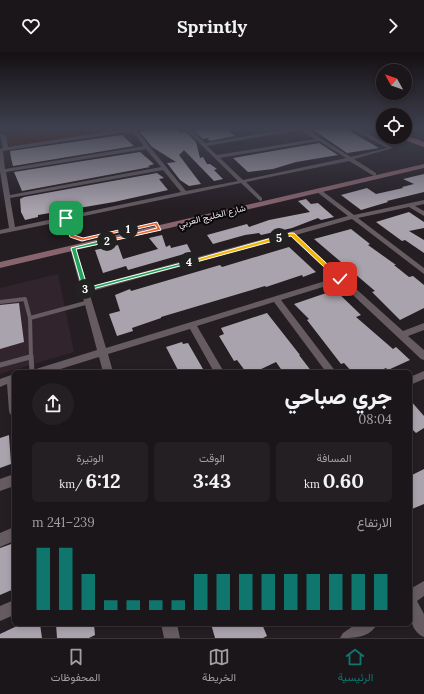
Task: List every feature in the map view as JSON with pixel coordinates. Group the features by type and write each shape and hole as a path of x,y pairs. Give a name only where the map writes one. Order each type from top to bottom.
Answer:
{"main road":[{"name":"شارع الخليج العربي","path":"0,259 82,240 158,226 260,199 424,163"},
{"name":"شارع الخليج العربي","path":"0,266 70,243 158,226 319,191 424,166"}],"street":[{"path":"2,156 3,171 12,229"},
{"path":"3,171 91,156"},
{"path":"155,156 184,192"},
{"path":"216,157 220,156"},
{"path":"346,156 374,174"},
{"path":"0,232 184,192 360,156"},
{"path":"216,157 260,199"},
{"path":"7,197 164,168"},
{"path":"319,191 424,272"},
{"path":"86,290 353,217 424,202"},
{"path":"410,205 424,214"},
{"path":"66,218 70,243 86,290 104,352 108,370"},
{"path":"292,234 424,356"},
{"path":"46,370 340,279"},
{"path":"276,299 329,370"},
{"path":"192,325 218,370"},
{"path":"403,335 424,326"},
{"path":"412,380 424,375"},
{"path":"0,383 12,378"},
{"path":"0,485 12,481"},
{"path":"0,540 12,535"},
{"path":"412,596 424,588"},
{"path":"0,614 12,608"},
{"path":"412,608 424,629"},
{"path":"169,626 172,638"}],"lane":[{"path":"0,302 23,298 25,299 30,318 30,357 32,370"},
{"path":"30,318 89,302"},
{"path":"0,365 30,357"}],"shaded area":[{"path":"58,274 74,352 0,374 0,288"}],"building":[{"path":"11,156 71,156 13,166"},
{"path":"113,156 145,156 154,164 148,166 150,167 22,191 14,172"},
{"path":"167,156 180,156 201,184 189,186 180,180 167,163 176,162"},
{"path":"190,156 203,157 207,164 210,164 217,169 214,170 223,179 214,181"},
{"path":"242,156 330,156 296,162 273,169 248,172 233,158"},
{"path":"157,173 164,178 159,179 168,190 114,202 38,215 38,217 25,220 21,212 20,199 24,197"},
{"path":"424,174 424,192 387,201 388,202 361,210 341,195 367,188 376,194 403,188 402,187 414,184 403,179"},
{"path":"306,199 311,204 318,203 334,217 321,220 318,218 292,228 261,235 259,233 245,235 213,244 207,235 247,224 249,227 269,220 310,212 298,201"},
{"path":"409,212 424,222 424,228 409,231 424,240 424,253 405,240 402,241 376,222"},
{"path":"351,229 370,244 368,245 396,265 394,265 409,277 413,276 424,285 424,308 400,320 372,292 375,291 314,239"},
{"path":"162,235 166,247 170,245 171,248 187,244 191,252 128,270 126,266 103,273 95,250 118,245 123,259 158,249 149,238"},
{"path":"289,247 316,272 161,317 132,328 133,331 117,336 109,314 120,311 115,295 130,289 131,291 220,265 222,267"},
{"path":"335,290 361,315 356,317 393,349 396,347 410,360 388,370 386,368 382,370 350,370 344,363 341,364 307,320 309,319 294,304"},
{"path":"19,303 24,342 0,349 0,305"},
{"path":"267,313 310,370 282,370 276,362 259,370 244,370 237,360 234,361 219,336 224,334 221,328"},
{"path":"182,342 183,344 188,343 203,369 178,370 166,347"},
{"path":"412,402 424,416 424,428 416,433 412,429"},
{"path":"9,435 11,464 0,468 0,438"},
{"path":"424,469 424,504 412,509 412,475"},
{"path":"12,544 12,590 0,595 0,548"},
{"path":"17,626 40,626 42,638 0,638 0,634"},
{"path":"56,626 94,626 95,635 89,638 57,638"},
{"path":"212,626 263,626 267,636 263,638 215,638"}],"route":[{"path":"66,218 71,236 82,240 157,223 159,229 74,248 86,290 292,234 340,279"}]}
